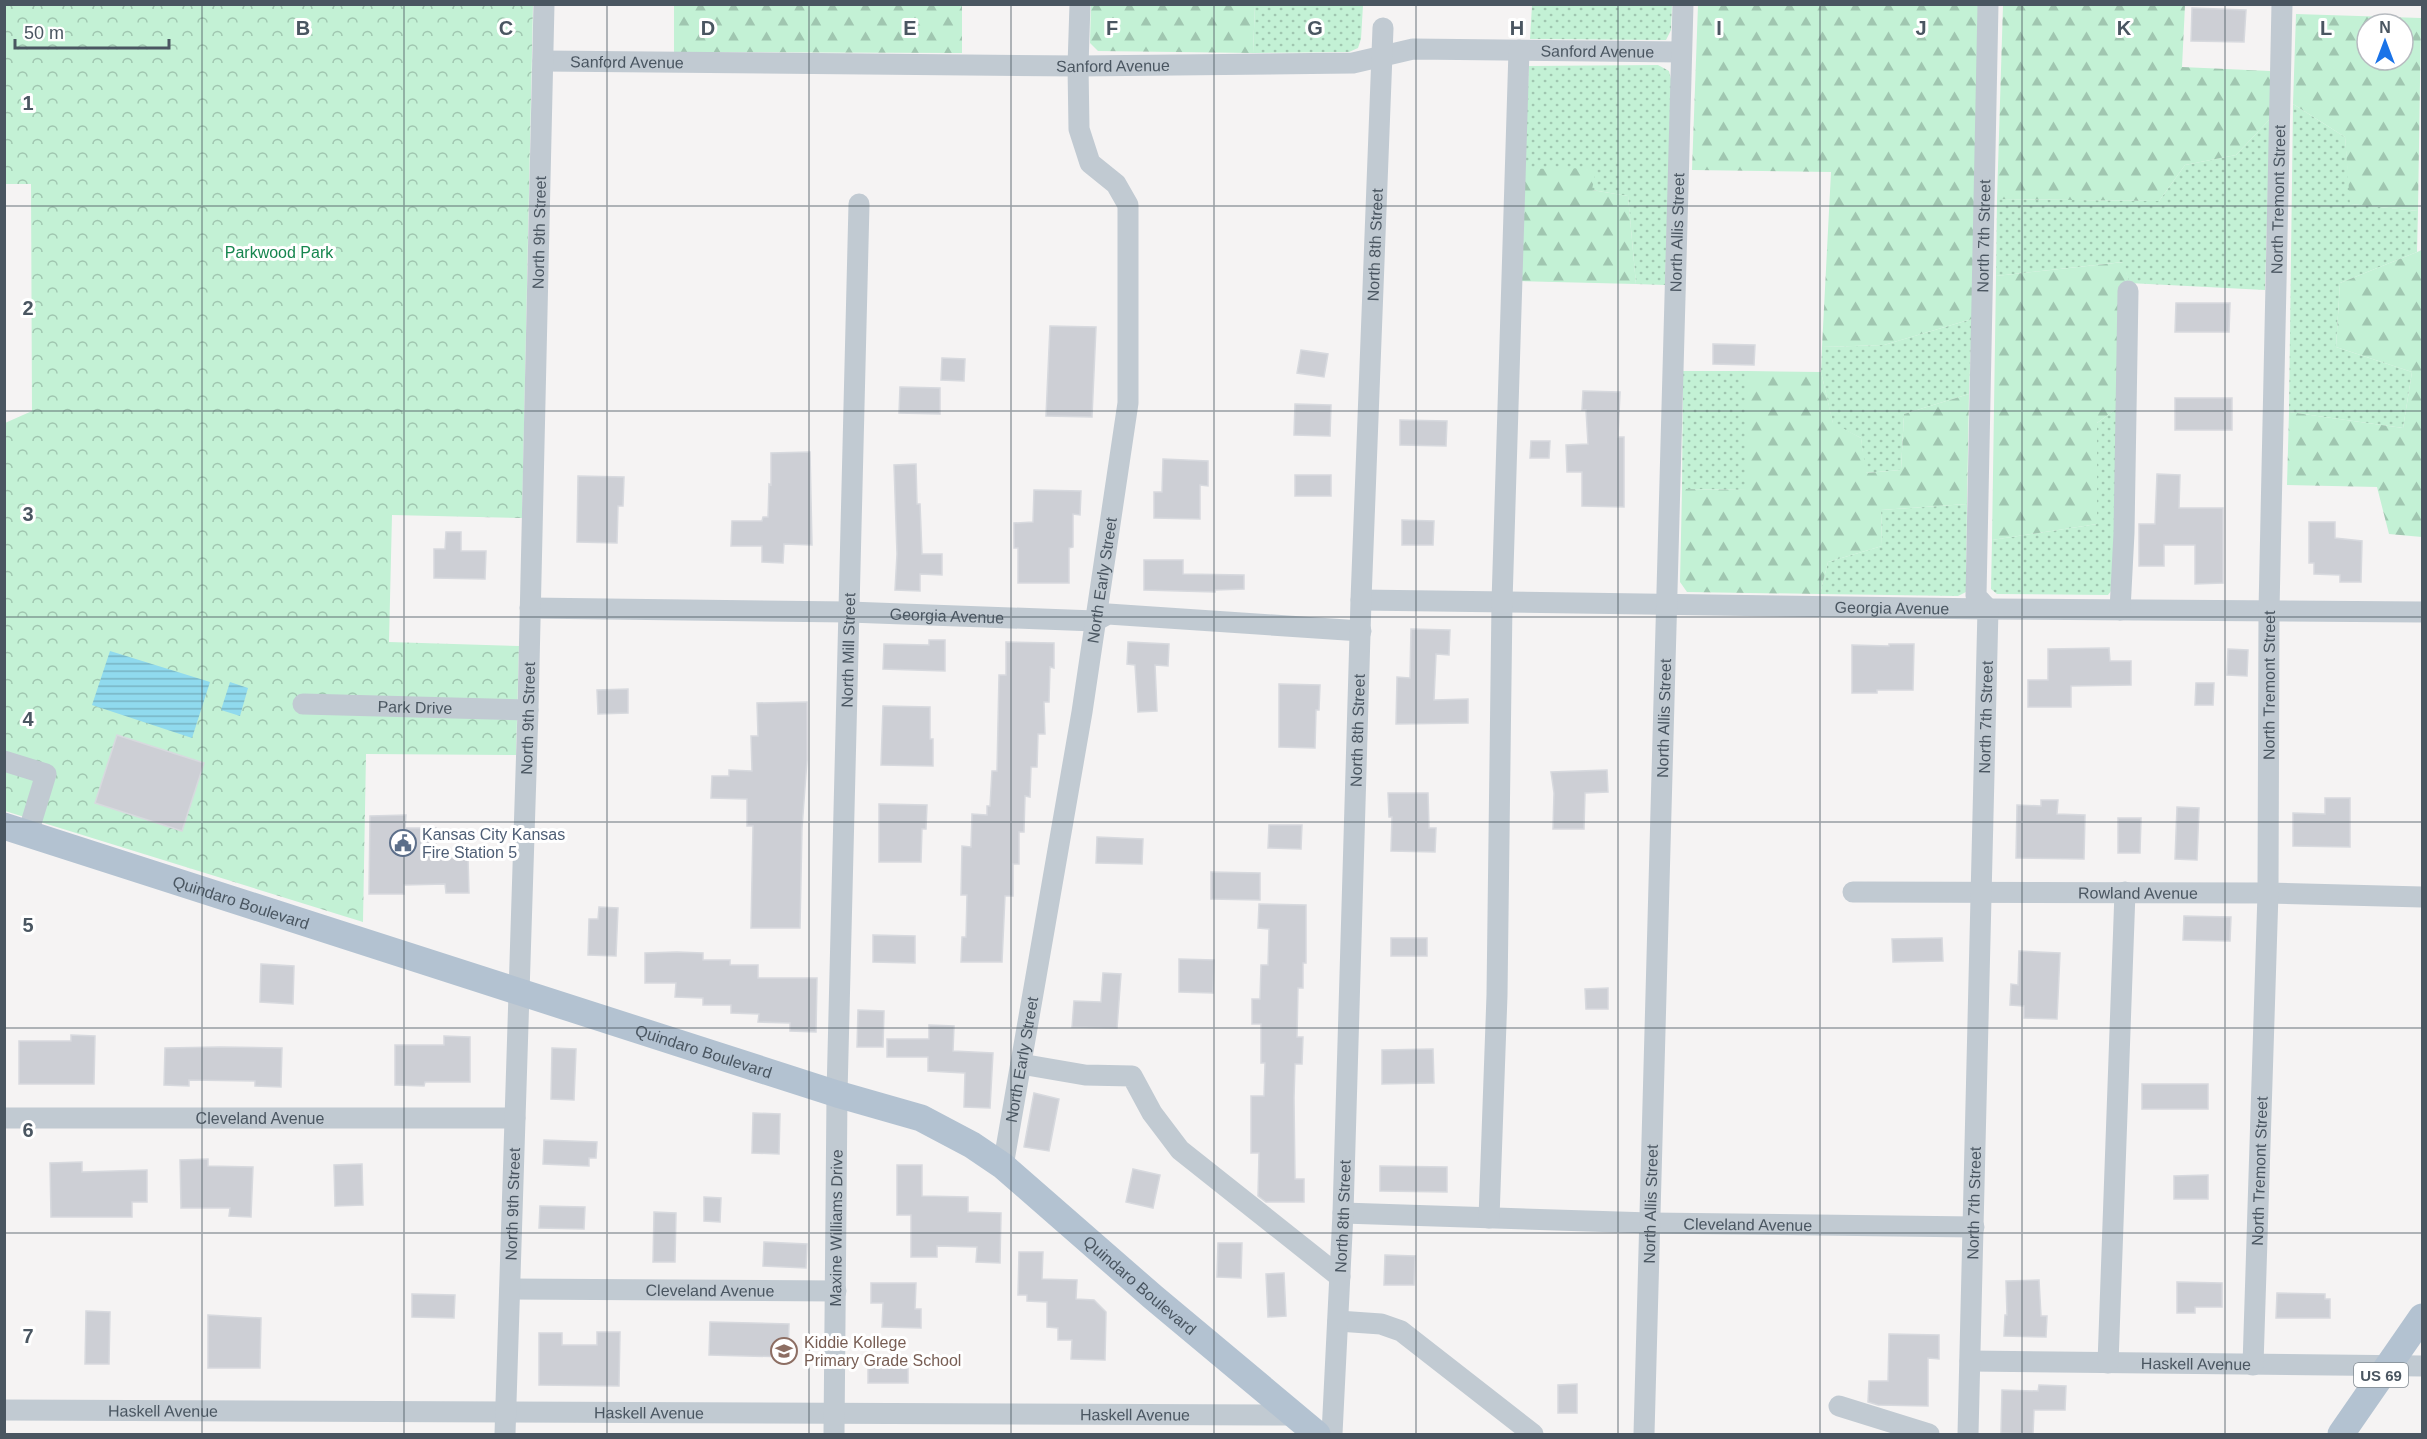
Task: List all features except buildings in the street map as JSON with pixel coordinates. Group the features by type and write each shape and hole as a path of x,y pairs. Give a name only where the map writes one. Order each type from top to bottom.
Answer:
{"main road":[{"name":"Quindaro Boulevard","path":"16,830 519,993 837,1094 921,1118 972,1145 1003,1166 1317,1434"},
{"name":"US 69","path":"2341,1434 2422,1317"}],"street":[{"name":"North 9th Street","path":"505,1434 528,710 544,4"},
{"name":"North Early Street","path":"1003,1166 1082,712 1128,403 1128,205 1116,184 1090,163 1079,129 1080,4"},
{"name":"North Allis Street","path":"1644,1434 1683,4"},
{"name":"North 7th Street","path":"1968,1434 1983,892 1988,609 1976,596 1988,4"},
{"name":"North Tremont Street","path":"2253,1365 2268,893 2269,610 2282,4"},
{"name":"North 8th Street","path":"1332,1434 1343,1213 1361,600 1380,55 1383,28"},
{"name":"Sanford Avenue","path":"543,61 1078,66 1353,63 1413,49 1681,52"},
{"path":"1489,1218 1497,995 1502,602 1519,50"},
{"name":"North Mill Street","path":"837,1094 859,204"},
{"path":"2120,610 2124,533 2128,291"},
{"name":"Georgia Avenue","path":"1361,600 1988,609 2422,612"},
{"name":"Georgia Avenue","path":"530,608 849,612 1095,621 1108,614 1361,631"},
{"name":"Park Drive","path":"303,704 528,710"},
{"path":"4,761 46,774 16,830"},
{"name":"Rowland Avenue","path":"1853,892 2268,893 2422,897"},
{"path":"2108,1363 2125,892"},
{"path":"1021,1064 1085,1075 1132,1076 1152,1113 1180,1150 1340,1276"},
{"name":"Maxine Williams Drive","path":"834,1434 837,1094"},
{"name":"Cleveland Avenue","path":"4,1118 515,1118"},
{"name":"Cleveland Avenue","path":"1343,1213 1650,1224 1974,1227"},
{"name":"Cleveland Avenue","path":"510,1289 836,1291"},
{"path":"1338,1321 1380,1324 1401,1331 1533,1434"},
{"name":"Haskell Avenue","path":"1970,1361 2422,1366"},
{"path":"1839,1406 1929,1434"},
{"name":"Haskell Avenue","path":"4,1410 835,1412 1132,1425 1294,1415"}],"green space":[{"name":"Parkwood Park","path":"4,5 533,5 522,518 392,515 389,642 519,646 516,755 366,754 363,922 5,811 5,423 32,411 31,184 5,184"},
{"path":"674,5 962,5 962,53 674,52"},
{"path":"1091,5 1255,5 1253,53 1098,51 1090,43"},
{"path":"1255,5 1363,5 1361,39 1358,48 1349,52 1253,53"},
{"path":"1532,5 1672,5 1671,30 1666,40 1530,39"},
{"path":"1698,5 1979,5 1972,319 1884,345 1822,347 1831,172 1692,170"},
{"path":"2003,5 2185,5 2182,67 2270,71 2270,119 2236,155 2185,165 2159,201 1997,199"},
{"path":"2296,14 2355,16 2355,72 2415,72 2415,18 2421,18 2418,211 2350,204 2345,137 2293,104"},
{"path":"1658,65 1669,71 1672,83 1665,285 1636,284 1628,196 1592,190 1524,169 1529,66"},
{"path":"2293,104 2345,137 2351,204 2418,211 2417,252 2340,283 2336,347 2412,372 2403,428 2289,412"},
{"path":"2270,119 2265,290 2129,283 2123,262 1996,276 1997,199 2159,201 2185,165 2236,155"},
{"path":"1596,168 1592,190 1628,196 1636,284 1518,281 1524,169"},
{"path":"2422,250 2422,537 2389,534 2377,487 2287,485 2289,412 2403,428 2412,372 2336,347 2340,283"},
{"path":"2124,262 2129,283 2119,407 2097,423 2097,524 1992,540 1996,276"},
{"path":"1972,319 1969,394 1904,414 1901,470 1865,473 1861,438 1833,424 1821,372 1822,347 1884,345"},
{"path":"1683,371 1747,371 1747,490 1682,489"},
{"path":"1747,371 1821,372 1833,423 1861,438 1866,473 1901,470 1904,414 1969,394 1967,504 1881,510 1882,546 1828,562 1820,594 1687,592 1680,582 1682,489 1747,490"},
{"path":"2119,407 2115,586 2108,595 1997,594 1991,589 1992,540 2097,524 2097,423"},
{"path":"1967,504 1966,592 1958,596 1820,594 1828,562 1882,546 1881,510"}],"water":[{"path":"110,651 210,682 192,738 92,705"},
{"path":"230,682 248,688 240,716 221,710"}],"place":[{"name":"Kansas City Kansas Fire Station 5","path":"403,843"},
{"name":"Kiddie Kollege Primary Grade School","path":"784,1351"}]}
